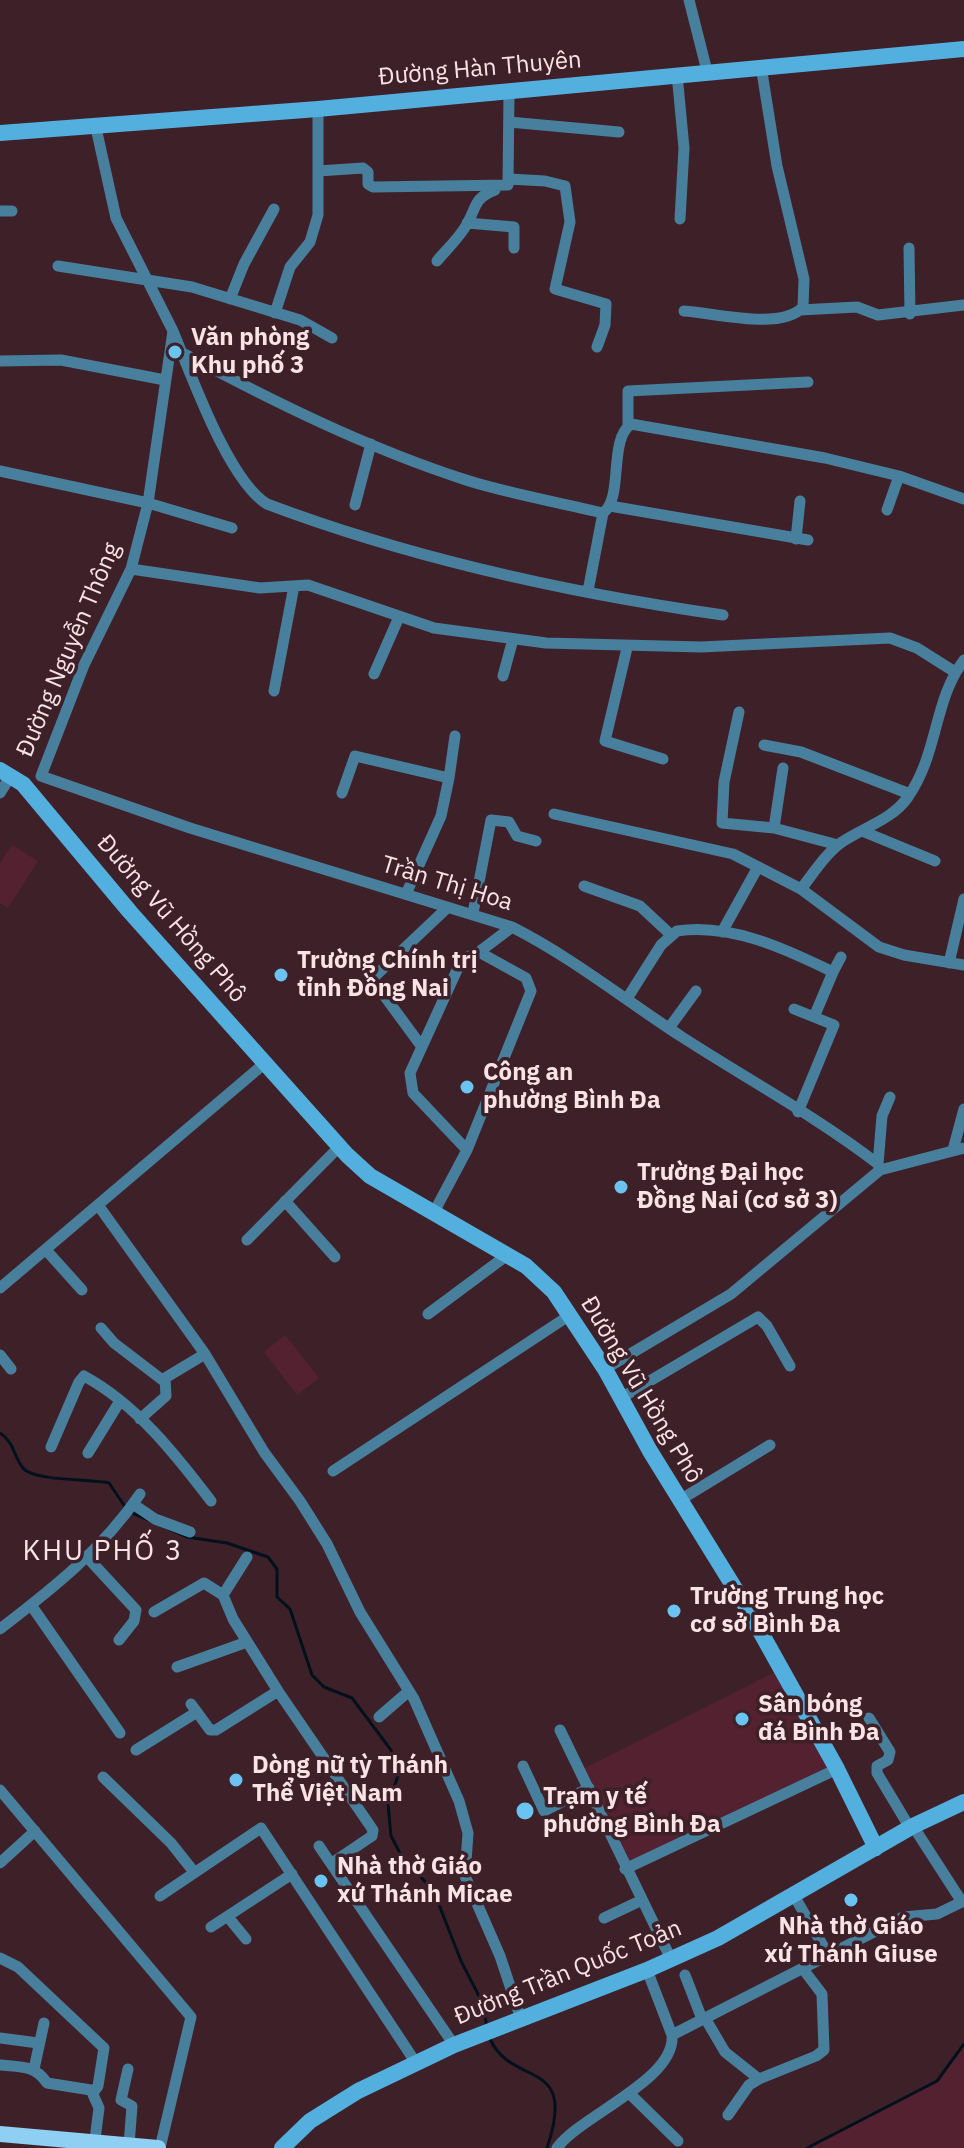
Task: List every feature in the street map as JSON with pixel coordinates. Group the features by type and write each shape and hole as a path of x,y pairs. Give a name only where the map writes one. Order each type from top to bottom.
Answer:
{"main road":[{"path":"0,2134 94,2145 159,2148"}],"street":[{"path":"689,0 707,71"},
{"name":"Đường Hàn Thuyên","path":"0,133 318,109 964,49"},
{"path":"761,66 777,166 804,279 800,310"},
{"path":"677,74 684,148 680,219"},
{"path":"507,183 509,92"},
{"path":"275,313 290,267 315,230 318,109"},
{"path":"509,122 619,132"},
{"path":"96,128 116,218 138,267 150,283 173,331 216,433 255,495 267,504 425,554 588,591 723,615"},
{"path":"318,171 363,168 368,172 368,184 373,187 545,181 565,186 570,222 555,289 606,304 605,325 597,347"},
{"path":"437,261 467,223 474,203 481,195 507,183"},
{"path":"230,299 244,264 274,209"},
{"path":"467,223 514,227 514,248"},
{"path":"909,248 910,314"},
{"path":"58,266 150,283 192,287 300,320 332,338"},
{"path":"684,311 769,320 800,310 857,307 878,315 910,314 964,305"},
{"name":"Đường Nguyễn Thông","path":"41,776 84,665 131,569 148,503 173,331"},
{"path":"181,352 261,395 371,444 469,481 606,510 802,540 800,501"},
{"path":"0,361 61,360 165,380"},
{"path":"588,591 619,450 628,425 628,391 808,382"},
{"path":"628,425 825,458 899,476 964,499"},
{"path":"355,505 371,444"},
{"path":"0,471 148,503 232,528"},
{"path":"887,510 899,476"},
{"path":"131,569 260,588 308,585 434,628 513,639 627,648 890,638 917,648 955,672"},
{"path":"274,691 294,586"},
{"path":"374,674 399,617"},
{"path":"503,676 513,639"},
{"path":"627,648 605,741 663,759"},
{"path":"801,889 838,845 901,806 910,794 932,750 946,690 964,660"},
{"path":"739,712 724,782 720,822 774,828 838,845"},
{"path":"406,894 441,816 455,736"},
{"path":"764,745 801,752 910,794"},
{"path":"342,793 355,756 449,778"},
{"path":"774,828 783,768"},
{"path":"0,793 11,777 41,776"},
{"name":"Trần Thị Hoa","path":"41,776 190,828 512,927 628,997 669,1028 848,1141 879,1167"},
{"name":"Đường Vũ Hồng Phô","path":"11,777 339,1147 370,1176 542,1279 605,1369 680,1500 750,1613 837,1769 876,1848"},
{"path":"554,814 733,854 801,889 879,947 964,965"},
{"path":"473,913 491,820 509,822 517,836 536,841"},
{"path":"862,831 935,861"},
{"path":"722,932 758,867"},
{"path":"584,886 640,906 670,934"},
{"path":"949,963 964,899"},
{"path":"422,1047 372,979 447,908"},
{"path":"467,1150 413,1093 410,1073 462,959 479,952 512,927"},
{"path":"628,997 670,934 685,930 722,932 787,949 833,972"},
{"path":"433,1214 467,1150 531,991 526,978 479,952"},
{"path":"814,1017 841,957"},
{"path":"669,1028 696,991"},
{"path":"794,1009 834,1025 798,1112"},
{"path":"0,1288 265,1063"},
{"path":"879,1167 882,1116 890,1097"},
{"path":"605,1369 731,1294 879,1167 959,1149 964,1109"},
{"path":"247,1240 339,1147"},
{"path":"285,1201 335,1257"},
{"path":"98,1205 205,1354 264,1452 327,1544 360,1612 409,1691 459,1801 468,1833 465,1876 521,2019"},
{"path":"46,1250 82,1290"},
{"path":"428,1314 506,1256"},
{"path":"333,1471 570,1315"},
{"path":"621,1398 758,1317 767,1326 790,1366"},
{"path":"101,1328 114,1343 165,1382"},
{"path":"140,1419 166,1396 168,1375 205,1354"},
{"path":"0,1355 11,1369"},
{"path":"51,1447 82,1377 100,1384 140,1419 211,1501"},
{"path":"88,1453 120,1401"},
{"path":"680,1500 770,1445"},
{"path":"0,1629 87,1557 136,1499 155,1519 190,1532"},
{"path":"87,1557 136,1610 134,1621 119,1640"},
{"path":"223,1595 247,1557"},
{"path":"154,1612 204,1583 223,1595 247,1642 278,1691 373,1830 372,1836 332,1863"},
{"path":"31,1605 120,1733"},
{"path":"177,1667 247,1642"},
{"path":"136,1750 194,1708 210,1730 216,1730 278,1691"},
{"path":"379,1717 409,1691"},
{"path":"672,2035 903,1917 937,1914 963,1901 877,1773 877,1766 888,1760 890,1752 869,1718"},
{"path":"560,1730 640,1901 671,1959"},
{"path":"523,1766 544,1811 589,1788"},
{"path":"625,1869 837,1769"},
{"path":"103,1777 171,1843 194,1872"},
{"path":"0,1790 191,2017 159,2148"},
{"name":"Đường Trần Quốc Toản","path":"282,2148 310,2121 345,2099 454,2045 647,1970 718,1938 912,1827 964,1802"},
{"path":"160,1896 261,1828 416,2063"},
{"path":"0,1863 35,1831"},
{"path":"319,1846 454,2045"},
{"path":"211,1927 292,1874"},
{"path":"793,1894 829,1956"},
{"path":"604,1918 640,1901"},
{"path":"228,1917 246,1939"},
{"path":"0,1958 18,1967 104,2048 98,2086 93,2093"},
{"path":"728,2115 749,2085 824,2050 822,1994 803,1969"},
{"path":"557,2148 578,2126 629,2093 665,2057 672,2035 647,1970"},
{"path":"685,1975 703,2018 725,2052 759,2079"},
{"path":"34,2069 44,2023"},
{"path":"0,2038 38,2043"},
{"path":"0,2065 34,2069 41,2072 47,2083 93,2093"},
{"path":"128,2069 120,2097 132,2106 129,2145"},
{"path":"93,2093 99,2108 94,2145"},
{"path":"629,2093 678,2141"}],"shaded area":[{"path":"12,845 38,861 8,908 0,903 0,863"},
{"path":"285,1335 319,1378 297,1395 264,1352"},
{"name":"Sân bóng đá Bình Đa","path":"777,1671 830,1768 627,1865 583,1769"},
{"path":"964,2044 964,2148 807,2148 937,2081"}],"waterway":[{"path":"0,1433 9,1441 23,1468 29,1472 109,1483 126,1508"},
{"path":"132,1513 187,1537 227,1543 268,1557 277,1569 277,1597 290,1609 312,1675 324,1687 352,1698 391,1750 399,1773 388,1804 391,1836 400,1853 434,1892 461,1961 482,2002 487,2027"},
{"path":"490,2039 500,2054 549,2086 554,2099 554,2119 547,2148"},
{"path":"807,2148 937,2081 964,2044"}],"place":[{"name":"Văn phòng Khu phố 3","path":"175,352"},
{"name":"Trường Chính trị tỉnh Đồng Nai","path":"281,975"},
{"name":"Công an phường Bình Đa","path":"467,1087"},
{"name":"Trường Đại học Đồng Nai (cơ sở 3)","path":"621,1187"},
{"name":"Trường Trung học cơ sở Bình Đa","path":"674,1611"},
{"name":"Sân bóng đá Bình Đa","path":"742,1719"},
{"name":"Dòng nữ tỳ Thánh Thể Việt Nam","path":"236,1780"},
{"name":"Trạm y tế phường Bình Đa","path":"525,1811"},
{"name":"Nhà thờ Giáo xứ Thánh Micae","path":"321,1881"},
{"name":"Nhà thờ Giáo xứ Thánh Giuse","path":"851,1900"}],"district":[{"name":"KHU PHỐ 3","path":"103,1552"}]}
